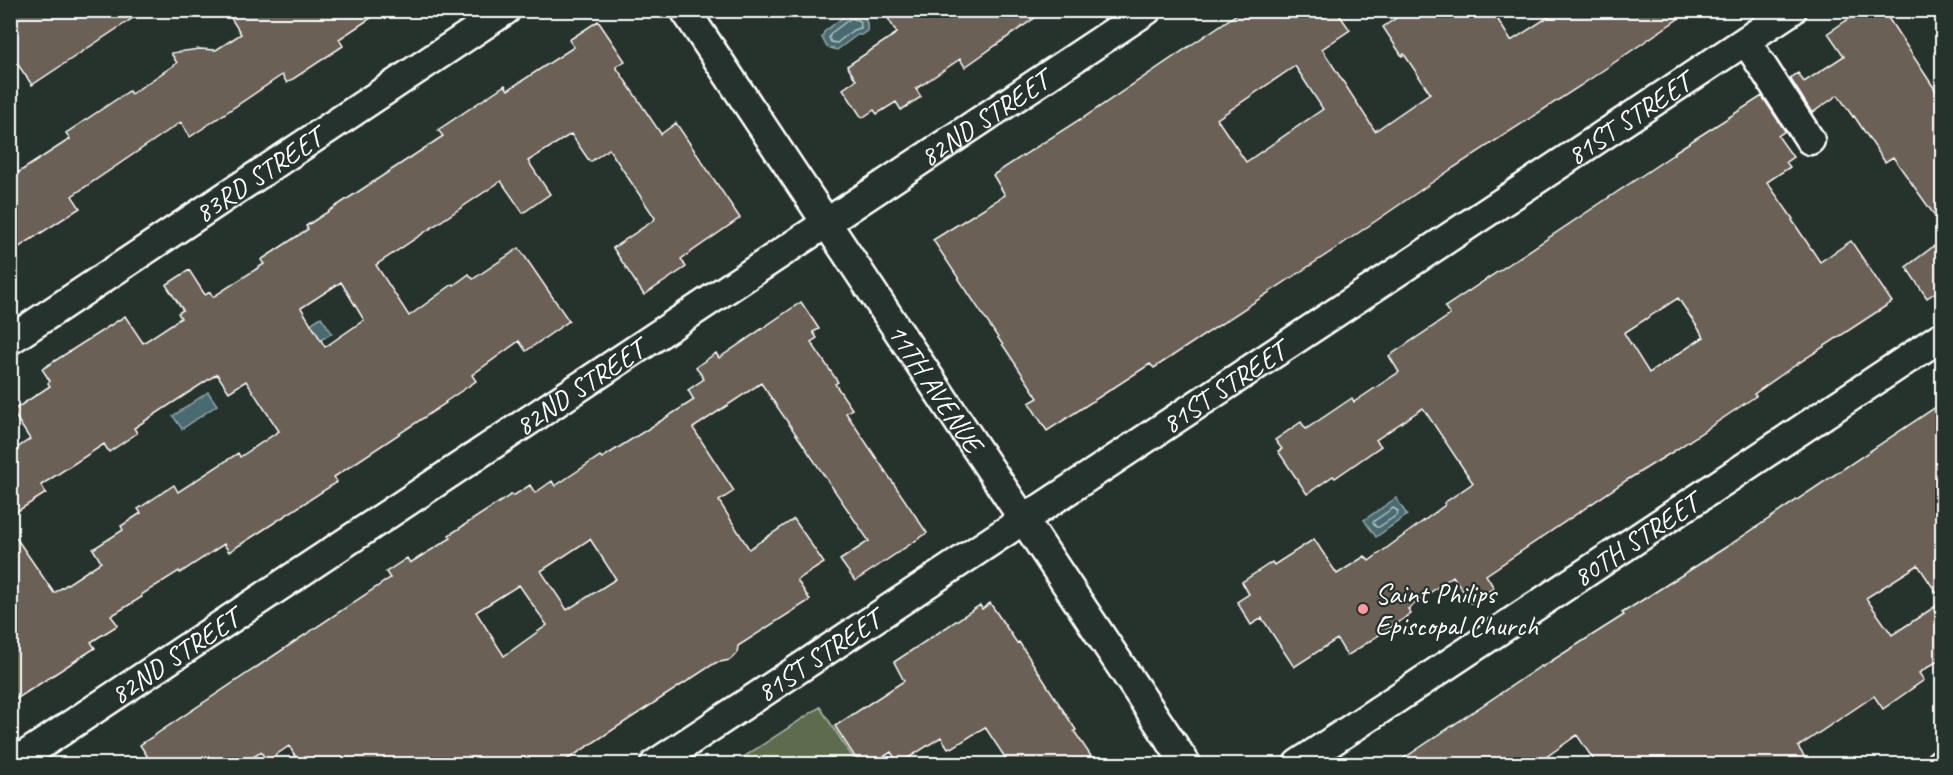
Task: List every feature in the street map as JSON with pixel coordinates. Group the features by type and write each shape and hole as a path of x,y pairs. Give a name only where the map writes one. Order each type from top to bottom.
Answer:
{"street":[{"name":"83RD STREET","path":"10,340 506,10"},
{"name":"11TH AVENUE","path":"685,10 1186,765"},
{"name":"82ND STREET","path":"12,765 1147,10"},
{"name":"81ST STREET","path":"655,765 1792,10"},
{"path":"1746,41 1809,140"},
{"name":"80TH STREET","path":"1298,765 1942,336"}],"green space":[{"path":"820,707 857,764 733,764"}],"water":[{"path":"851,11 864,17 867,31 857,35 837,50 827,47 822,38 824,32"},
{"path":"321,317 332,333 302,352 292,336"},
{"path":"208,392 217,405 182,429 173,416"},
{"path":"1396,498 1407,515 1376,537 1364,520"}],"building":[{"path":"10,10 145,10 32,85 10,53"},
{"path":"226,10 383,10 339,39 343,46 287,83 282,75 190,137 181,122 72,196 80,208 10,253 10,178 70,139 66,133 129,91 131,94 177,63 171,53 199,49 216,50 241,34"},
{"path":"883,10 1046,10 965,67 960,59 916,89 921,97 901,110 896,102 877,114 874,110 862,118 843,89 856,80 847,66 897,33"},
{"path":"1243,10 1336,10 1350,30 1322,49 1375,131 1430,93 1383,27 1408,10 1492,10 1511,41 1559,10 1691,10 1154,368 1150,364 1047,431 1029,403 1038,398 933,240 1005,195 993,175 1080,120","holes":["1295,66 1323,109 1246,162 1217,119"]},
{"path":"1862,10 1883,10 1942,100 1942,226 1893,157 1885,162 1838,95 1812,113 1790,78 1798,73 1804,82 1844,56 1828,33"},
{"path":"598,21 625,61 616,67 661,134 676,123 740,218 681,259 686,267 644,295 613,248 655,218 609,149 590,162 571,134 528,161 550,194 523,213 501,181 376,265 409,316 469,274 473,279 519,248 569,321 526,351 519,341 472,375 476,381 446,403 334,477 337,482 229,552 224,544 141,595 142,597 111,616 118,625 91,642 95,648 10,703 10,529 54,593 101,562 93,549 123,530 121,526 141,513 138,509 174,485 178,492 238,453 240,457 279,431 246,381 229,392 217,374 134,428 137,433 109,452 104,444 41,485 46,493 10,516 10,453 30,439 12,411 50,386 48,383 50,381 42,369 125,316 143,343 181,318 178,313 183,310 166,285 189,270 205,295 210,292 213,297 264,264 261,260 308,229 306,226 443,136 438,130 505,85 508,90 574,47 569,40","holes":["341,282 364,320 325,347 301,308"]},
{"path":"1762,96 1785,131 1778,136 1793,157 1786,162 1790,167 1767,182 1820,262 1851,241 1892,302 1797,364 1754,394 1756,396 1486,575 1494,588 1471,603 1453,576 1408,609 1411,614 1347,656 1337,639 1294,667 1262,618 1251,625 1237,602 1249,594 1242,582 1272,562 1274,565 1314,539 1337,574 1365,556 1369,561 1473,483 1423,408 1376,440 1381,446 1335,478 1333,476 1307,494 1278,451 1282,449 1275,440 1301,422 1306,429 1352,398 1354,402 1399,372 1389,356 1450,315 1445,307 1673,153","holes":["1678,298 1704,337 1649,373 1624,333"]},
{"path":"1942,240 1942,288 1927,298 1906,267"},
{"path":"801,302 819,329 813,332 817,338 811,342 838,382 835,384 852,409 846,413 927,533 855,581 840,560 869,541 761,383 693,428 734,491 719,501 749,549 794,519 824,563 797,580 810,600 738,646 737,653 730,660 715,663 559,765 301,765 289,746 267,761 261,752 241,765 153,765 140,745 390,578 386,572 407,558 410,563 451,538 449,535 512,494 513,496 530,485 535,493 552,481 555,486 600,456 602,458 694,400 688,390 704,379 696,367 716,353 719,358","holes":["590,539 616,579 567,610 541,571","519,585 547,625 504,656 476,612"]},
{"path":"1942,403 1942,601 1918,565 1866,598 1892,635 1942,602 1942,658 1919,673 1924,680 1883,709 1874,696 1798,747 1810,765 1597,765 1577,735 1535,765 1394,765 1541,666 1624,615 1622,613 1731,544"},
{"path":"990,603 1017,643 1019,642 1097,765 1010,765 985,727 952,748 948,748 941,737 899,764 891,752 871,765 860,765 835,726 904,681 894,662 980,605 982,609"}],"place":[{"name":"Saint Philips Episcopal Church","path":"1363,609"}]}
